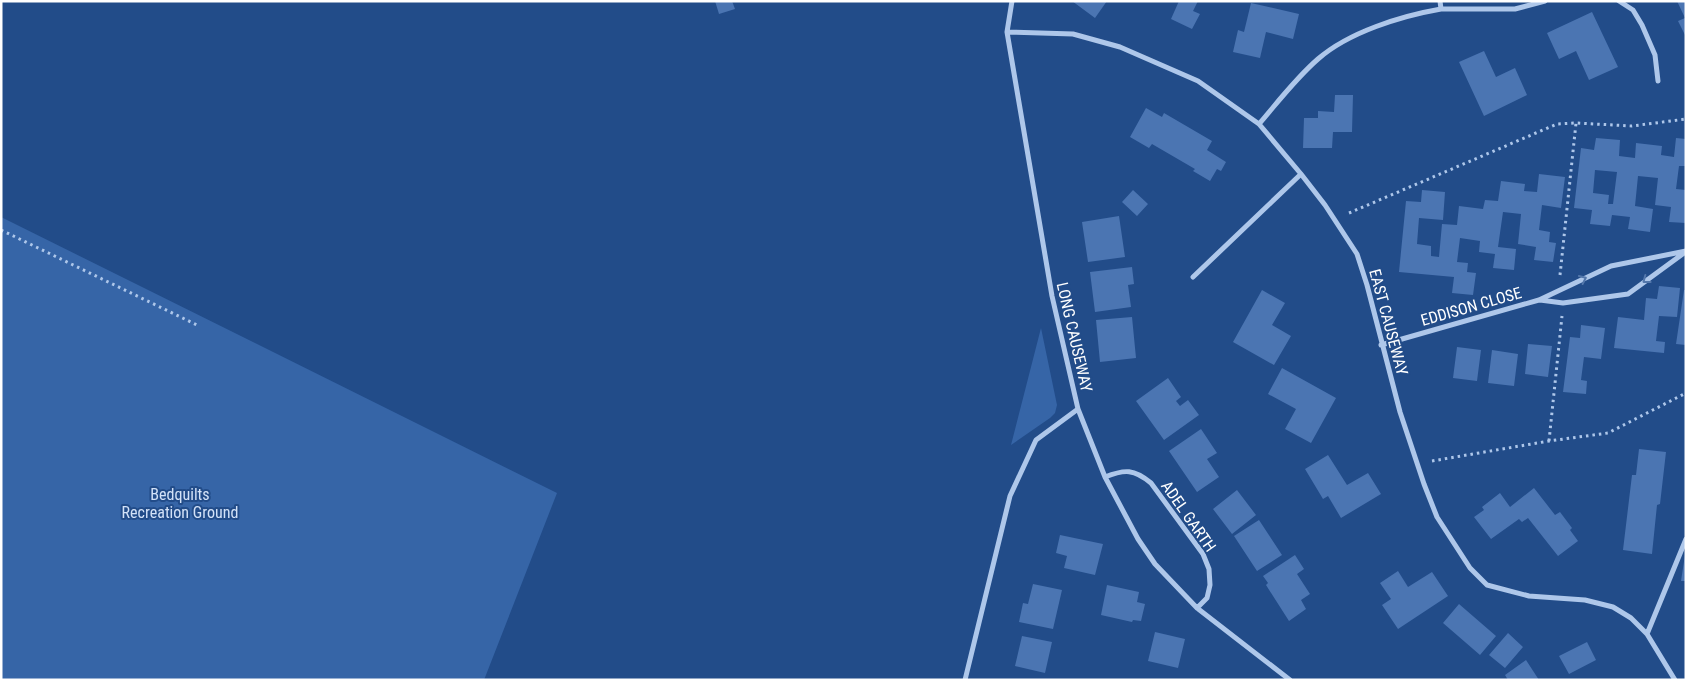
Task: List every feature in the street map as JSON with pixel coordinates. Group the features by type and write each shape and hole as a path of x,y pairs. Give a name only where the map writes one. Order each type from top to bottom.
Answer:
{"street":[{"name":"LONG CAUSEWAY","path":"965,680 1010,496 1036,440 1078,409 1052,296 1007,32 1012,1"},
{"path":"1440,1 1441,9"},
{"path":"1259,124 1295,82 1319,58 1343,43 1382,24 1415,14 1441,9 1515,9 1545,1"},
{"path":"1619,1 1633,10 1642,25 1656,55 1658,81"},
{"name":"EAST CAUSEWAY","path":"1007,32 1073,34 1120,47 1198,81 1259,124 1301,174 1357,254 1400,412 1417,463 1438,517 1470,568 1487,585 1529,596 1584,600 1613,607 1631,618 1647,634 1676,680"},
{"path":"1193,278 1301,174"},
{"name":"EDDISON CLOSE","path":"1382,345 1539,300 1611,266 1686,251 1628,294 1563,303 1539,300"},
{"path":"1078,409 1106,477 1138,539 1155,564 1198,608 1290,680"},
{"name":"ADEL GARTH","path":"1106,477 1119,472 1130,471 1142,476 1151,483 1203,554 1208,569 1210,585 1207,598 1198,608"},
{"path":"1647,634 1686,538"}],"path":[{"path":"1334,219 1557,124 1576,123 1632,126 1686,120"},
{"path":"1558,290 1576,123"},
{"path":"1,230 196,324"},
{"path":"1549,441 1563,303"},
{"path":"1417,463 1608,433 1686,393"}],"green space":[{"name":"Bedquilts Recreation Ground","path":"1,217 557,493 484,680 1,680"},
{"path":"1041,328 1057,405 1055,413 1011,445"}],"building":[{"path":"715,1 732,1 735,9 719,14"},
{"path":"1072,1 1107,1 1095,18"},
{"path":"1179,1 1198,1 1193,11 1200,14 1192,29 1171,19"},
{"path":"1677,1 1686,1 1686,37 1678,21 1685,18"},
{"path":"1251,3 1299,14 1293,39 1266,32 1260,58 1233,52 1238,30 1244,32"},
{"path":"1592,12 1618,67 1589,80 1576,51 1559,59 1547,33"},
{"path":"1484,51 1496,77 1515,68 1527,95 1484,116 1459,62"},
{"path":"1335,95 1353,95 1352,132 1333,132 1332,148 1303,148 1304,118 1318,118 1318,111 1334,112"},
{"path":"1146,108 1162,117 1164,113 1212,141 1207,150 1226,162 1221,171 1217,169 1210,181 1193,171 1195,169 1152,144 1149,148 1130,137"},
{"path":"1596,138 1620,140 1619,156 1635,158 1636,143 1662,146 1661,155 1674,157 1676,138 1686,139 1686,166 1679,166 1676,189 1686,190 1686,223 1669,222 1671,207 1655,205 1658,178 1638,176 1635,206 1653,209 1650,232 1628,229 1630,217 1612,215 1610,226 1590,224 1592,210 1574,208 1581,148 1594,150","holes":["1595,170 1617,172 1613,204 1608,204 1609,195 1593,193"]},
{"path":"1539,174 1565,177 1561,208 1542,205 1539,230 1550,232 1549,242 1556,243 1553,262 1534,260 1536,247 1518,244 1521,214 1503,212 1498,247 1516,249 1514,270 1493,268 1495,254 1479,252 1480,241 1460,238 1457,262 1468,263 1467,272 1476,273 1473,295 1452,293 1454,277 1399,272 1406,201 1421,202 1422,190 1445,192 1443,220 1419,218 1417,244 1431,246 1431,256 1439,257 1442,224 1457,225 1459,206 1483,209 1485,200 1498,201 1501,181 1525,184 1524,191 1537,192"},
{"path":"1133,190 1148,204 1137,216 1122,202"},
{"path":"1119,216 1125,257 1088,262 1082,222"},
{"path":"1132,267 1134,284 1128,285 1131,307 1095,312 1090,272"},
{"path":"1659,286 1680,288 1677,317 1659,316 1656,341 1665,342 1664,353 1614,348 1618,317 1644,320 1646,298 1657,299"},
{"path":"1262,290 1285,303 1272,325 1291,336 1274,365 1233,342"},
{"path":"1684,290 1686,290 1686,345 1676,344"},
{"path":"1132,317 1136,358 1100,362 1096,320"},
{"path":"1581,325 1605,328 1601,359 1584,357 1581,380 1587,381 1586,394 1563,392 1570,337 1580,338"},
{"path":"1528,344 1552,346 1548,377 1525,374"},
{"path":"1457,347 1481,350 1477,381 1453,378"},
{"path":"1492,350 1518,354 1514,386 1488,383"},
{"path":"1282,368 1336,398 1311,443 1285,429 1296,409 1268,394"},
{"path":"1168,378 1181,397 1176,401 1180,406 1188,400 1199,415 1164,440 1136,401"},
{"path":"1201,429 1217,453 1207,459 1219,477 1197,492 1169,451"},
{"path":"1639,449 1666,452 1660,504 1657,505 1652,554 1623,550 1632,475 1636,475"},
{"path":"1328,455 1347,485 1368,473 1381,494 1341,518 1328,496 1323,499 1305,469"},
{"path":"1534,488 1555,515 1560,512 1572,528 1570,530 1578,541 1558,556 1528,518 1522,522 1519,519 1491,539 1474,517 1484,510 1482,507 1500,493 1510,507"},
{"path":"1237,490 1256,515 1232,534 1213,509"},
{"path":"1259,520 1282,555 1257,571 1234,536"},
{"path":"1060,535 1103,544 1095,575 1064,568 1067,556 1056,553"},
{"path":"1295,555 1304,569 1297,574 1310,594 1301,600 1306,609 1289,621 1266,585 1268,583 1263,576"},
{"path":"1685,555 1686,581 1681,581"},
{"path":"1398,571 1408,587 1432,572 1448,596 1398,629 1382,605 1391,599 1380,583"},
{"path":"1033,584 1062,590 1053,629 1019,622 1023,603 1028,604"},
{"path":"1107,585 1139,592 1137,602 1145,604 1141,621 1133,620 1132,622 1101,615"},
{"path":"1459,604 1496,636 1480,655 1443,623"},
{"path":"1155,632 1185,639 1178,668 1148,661"},
{"path":"1508,633 1523,647 1505,668 1489,655"},
{"path":"1022,636 1052,642 1045,673 1015,666"},
{"path":"1587,642 1596,660 1569,674 1559,656"},
{"path":"1526,660 1539,680 1508,680 1505,675"}]}
